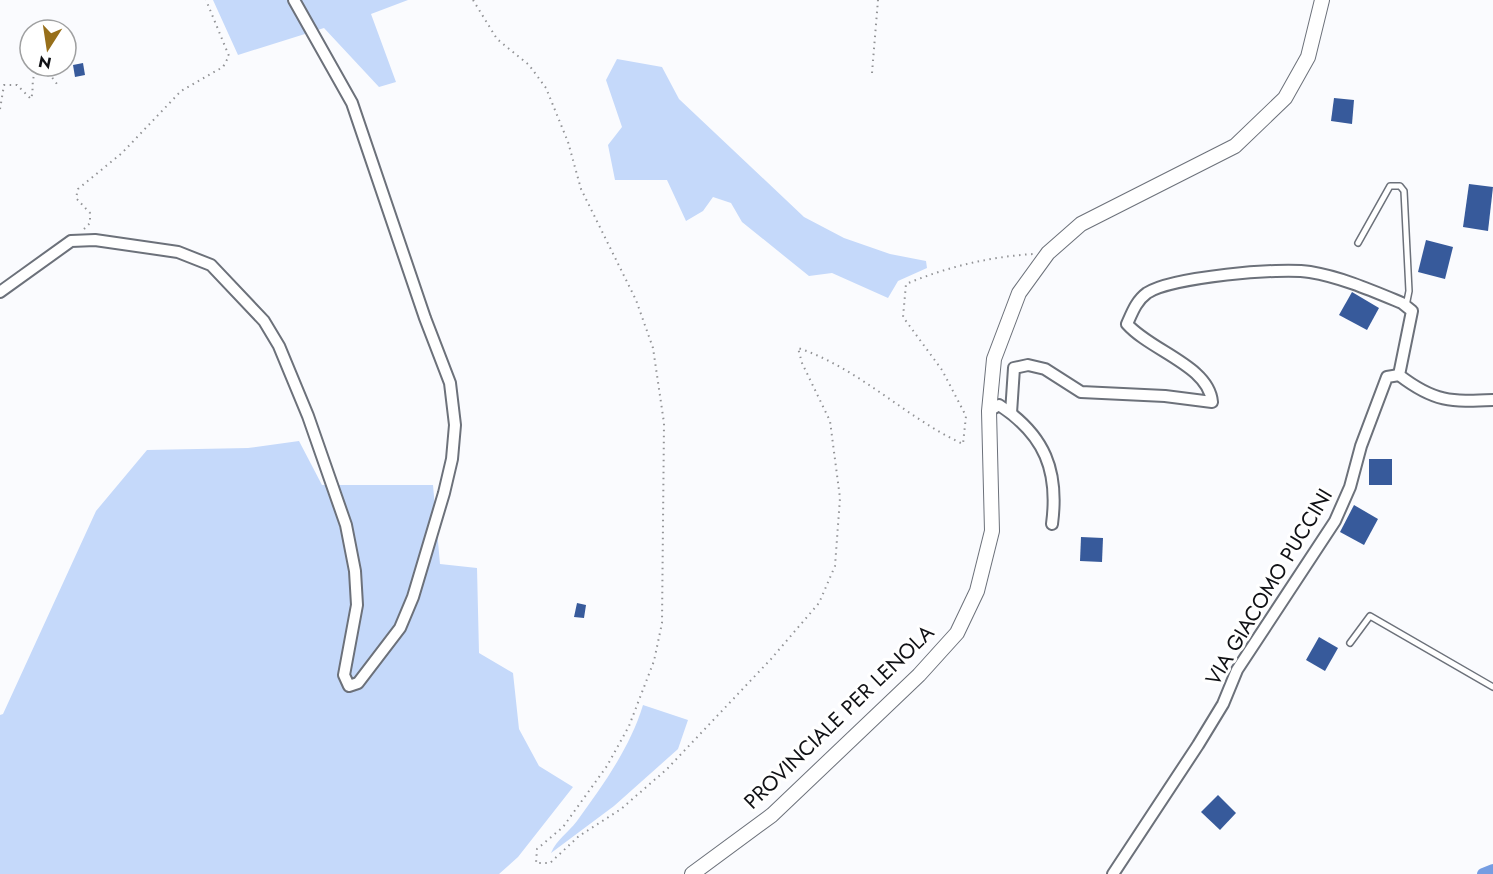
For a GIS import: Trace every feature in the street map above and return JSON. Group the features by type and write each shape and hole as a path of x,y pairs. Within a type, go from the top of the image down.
{"main road":[{"name":"PROVINCIALE PER LENOLA","path":"692,874 772,814 919,675 957,633 977,591 992,531 989,411 994,358 1019,293 1048,253 1081,224 1235,146 1285,98 1308,57 1322,0"}],"street":[{"path":"0,292 71,241 95,240 142,245 178,252 211,265 264,321 279,346 308,416 346,525 355,571 357,605 344,675 349,686 358,683 400,628 413,597 444,493 452,459 455,425 450,383 352,103 294,0"},
{"path":"1011,413 1014,368 1028,365 1045,369 1081,392 1165,396 1212,402 1211,390 1199,375 1138,336 1128,324 1134,307 1147,293 1166,286 1199,279 1292,270 1333,279 1406,306 1412,311 1399,375 1417,389 1452,402 1493,400"},
{"name":"VIA GIACOMO PUCCINI","path":"1113,874 1203,737 1222,704 1237,670 1335,520 1350,487 1361,446 1387,377 1399,375"},
{"path":"989,411 999,405 1011,413 1046,454 1054,482 1052,524"}],"lane":[{"path":"1358,243 1390,186 1400,186 1404,191 1409,291 1406,306"},
{"path":"1350,643 1370,616 1493,687"}],"path":[{"path":"71,241 90,223 90,213 76,198 78,189 122,153 181,91 223,67 229,56 206,0"},
{"path":"473,0 497,39 528,65 546,88 568,142 581,189 636,300 653,348 664,423 662,623 654,662 629,726 607,766 563,826 537,849 536,863 550,863 579,836 621,809 667,769 771,659 819,603 835,566 840,498 830,421 802,363 798,348 887,395 945,436 963,444 966,416 942,370 903,317 906,284 939,270 1001,256 1048,253"},
{"path":"872,73 878,0"},
{"path":"0,109 4,85 17,85 31,99 34,91 32,79 35,73 51,76 57,84"}],"shaded area":[{"path":"213,0 408,0 371,14 396,82 379,87 324,28 238,55"},
{"path":"617,59 662,67 679,99 804,217 844,238 890,254 926,261 927,268 898,281 888,298 832,273 809,276 742,222 731,203 713,197 703,211 686,221 667,180 615,180 608,145 622,127 606,80"},
{"path":"299,441 322,485 433,485 440,564 477,568 479,653 513,673 519,729 539,766 573,787 518,857 499,874 0,874 0,715 3,714 96,511 147,450 248,448"},
{"path":"643,705 688,720 678,749 614,806 551,853 559,840 577,821 615,766 631,736"}],"building":[{"path":"83,63 85,75 78,76 78,64"},
{"path":"1334,98 1354,100 1352,124 1331,121"},
{"path":"1469,184 1493,187 1488,231 1463,227"},
{"path":"1426,240 1453,247 1445,279 1418,272"},
{"path":"1352,292 1379,308 1367,330 1339,315"},
{"path":"1369,459 1392,459 1392,485 1369,485"},
{"path":"1354,505 1378,519 1364,545 1340,532"},
{"path":"1081,537 1103,538 1102,562 1080,561"},
{"path":"577,603 586,605 584,618 574,617"},
{"path":"1319,637 1338,648 1325,671 1306,660"},
{"path":"1218,795 1236,813 1220,830 1201,812"}],"waterway":[{"path":"1483,874 1493,870"}]}
